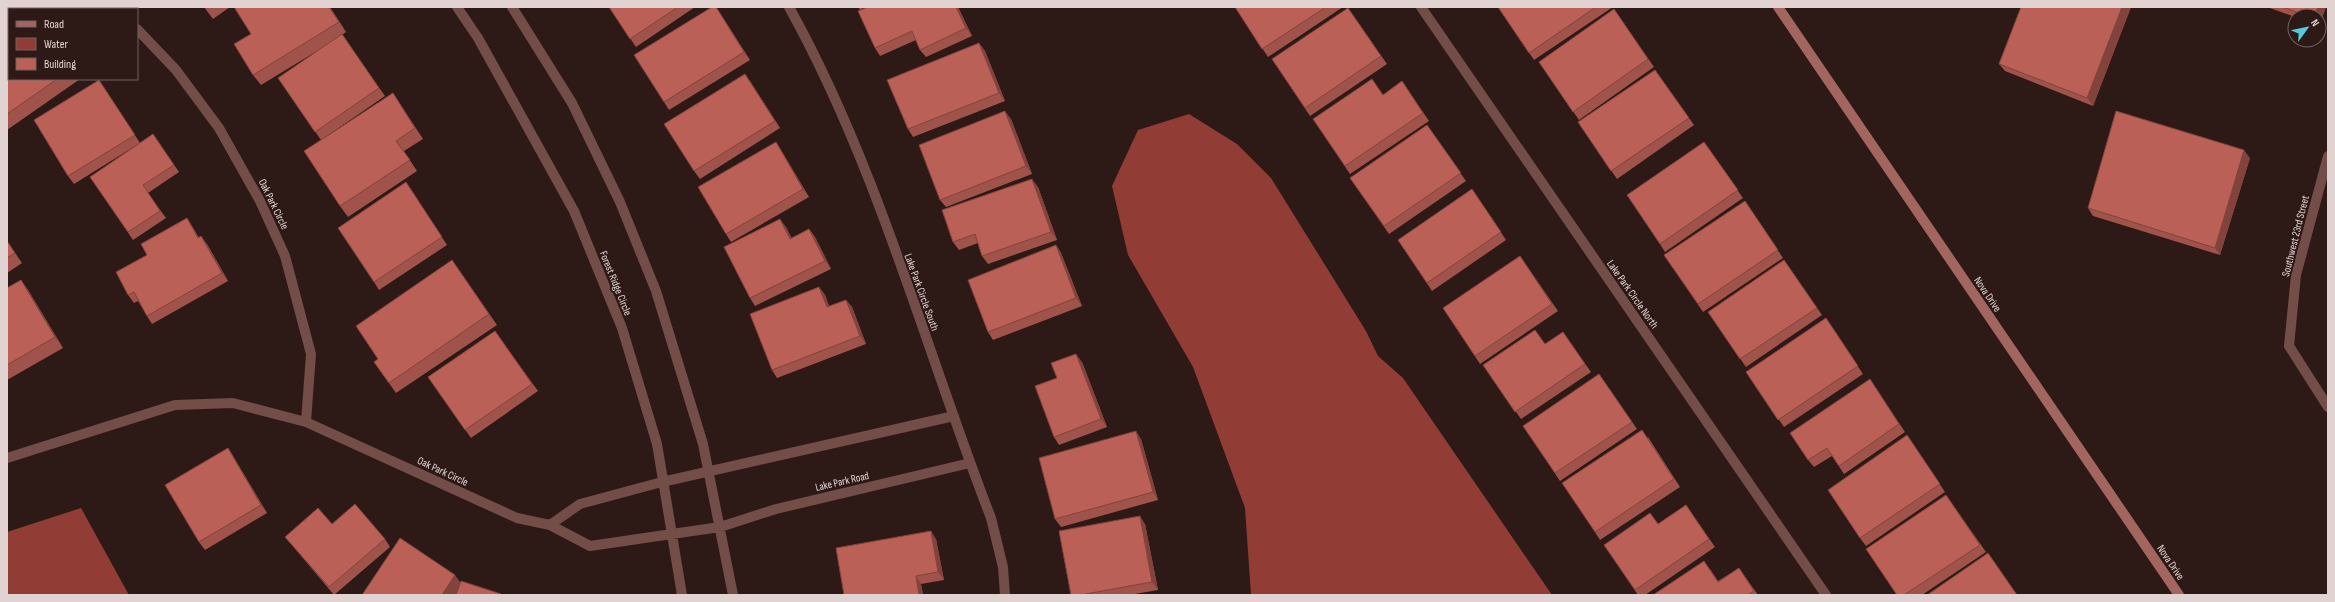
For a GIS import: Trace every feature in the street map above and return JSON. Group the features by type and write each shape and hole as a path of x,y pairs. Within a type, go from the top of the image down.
{"street":[{"name":"Forest Ridge Circle","path":"457,7 478,38 574,210 622,328 657,444 662,482 682,595"},
{"path":"512,7 572,103 620,202 656,291 694,414 710,473 733,595"},
{"name":"Lake Park Circle South","path":"789,7 803,32 846,124 883,220 991,518 1002,567 1005,595"},
{"name":"Lake Park Circle North","path":"1421,7 1826,595"},
{"name":"Nova Drive","path":"1778,7 2179,595"},
{"name":"Oak Park Circle","path":"138,31 176,70 219,128 260,201 285,256 311,354 306,422"},
{"name":"Southwest 23rd Street","path":"2328,156 2296,275 2289,346 2328,408"},
{"name":"Oak Park Circle","path":"7,458 175,406 232,403 306,422 517,518 550,525 590,546 720,527"},
{"path":"550,525 580,504 662,482 710,473 954,416"},
{"name":"Lake Park Road","path":"720,527 776,509 970,463"}],"water":[{"path":"1189,114 1237,144 1271,178 1366,331 1378,356 1403,378 1552,595 1251,595 1245,508 1193,367 1128,255 1112,186 1138,130"},
{"path":"81,508 129,595 7,595 7,532"}],"building":[{"path":"234,7 329,7 339,22 253,75 234,44 251,34"},
{"path":"609,7 678,7 630,39"},
{"path":"712,7 716,7 744,52 664,102 634,55"},
{"path":"868,7 956,7 966,28 920,50 912,31 875,48 858,11"},
{"path":"1235,7 1326,7 1262,49"},
{"path":"1498,7 1596,7 1529,53"},
{"path":"2021,7 2122,7 2087,98 1999,64"},
{"path":"2283,7 2318,7 2318,8 2287,8"},
{"path":"1348,8 1381,56 1305,108 1272,59"},
{"path":"1614,9 1648,59 1573,112 1539,62"},
{"path":"342,34 379,88 315,132 278,78"},
{"path":"8,42 8,80 56,80 7,114"},
{"path":"979,43 999,93 908,129 887,80"},
{"path":"1655,70 1689,118 1611,171 1578,122"},
{"path":"745,74 775,121 694,171 664,124"},
{"path":"1372,79 1383,95 1402,81 1423,113 1345,166 1313,119"},
{"path":"99,80 135,135 68,176 34,120"},
{"path":"393,93 415,128 396,141 410,160 340,206 304,151"},
{"path":"1005,111 1026,166 940,200 919,145"},
{"path":"2116,111 2244,150 2215,248 2088,208"},
{"path":"1427,125 1461,173 1384,226 1350,178"},
{"path":"153,134 174,165 143,185 160,211 128,232 90,177"},
{"path":"776,142 803,189 726,234 698,187"},
{"path":"1704,142 1738,190 1660,244 1627,195"},
{"path":"1032,179 1051,232 982,256 975,234 953,242 942,210"},
{"path":"406,182 442,237 374,282 338,228"},
{"path":"1472,189 1501,232 1427,283 1398,240"},
{"path":"1745,201 1778,250 1698,304 1664,255"},
{"path":"187,218 198,238 201,236 222,273 147,316 134,292 128,295 116,272 147,255 141,244"},
{"path":"780,219 790,239 809,229 825,261 750,298 724,247"},
{"path":"7,241 15,253 7,258"},
{"path":"1056,245 1076,298 988,332 968,280"},
{"path":"1520,256 1552,304 1475,356 1443,308"},
{"path":"452,260 489,314 389,383 374,362 378,359 356,326"},
{"path":"1784,260 1817,308 1740,359 1708,312"},
{"path":"21,280 55,337 7,365 7,288"},
{"path":"819,287 827,307 846,300 860,336 772,370 750,314"},
{"path":"1826,318 1858,366 1778,420 1746,372"},
{"path":"1535,330 1545,344 1563,332 1585,364 1515,412 1483,365"},
{"path":"495,331 532,384 465,430 428,377"},
{"path":"1076,354 1101,419 1054,437 1035,386 1057,378 1051,363"},
{"path":"1599,374 1632,422 1555,473 1523,426"},
{"path":"1870,379 1899,424 1839,466 1827,448 1808,460 1790,433"},
{"path":"1642,430 1674,479 1595,532 1562,483"},
{"path":"1136,431 1153,492 1055,519 1039,458"},
{"path":"1907,435 1940,484 1860,538 1828,490"},
{"path":"228,448 261,505 199,542 165,485"},
{"path":"1946,495 1980,545 1904,595 1897,595 1866,549"},
{"path":"355,504 385,539 329,587 285,537 318,508 332,524"},
{"path":"1686,505 1709,539 1635,590 1604,545 1650,513 1658,524"},
{"path":"1140,516 1152,582 1080,595 1071,595 1059,531"},
{"path":"931,531 938,572 916,576 919,595 844,595 836,548"},
{"path":"400,538 455,575 442,595 362,595"},
{"path":"1988,553 2017,595 1927,595"},
{"path":"1704,561 1718,582 1739,568 1754,591 1748,595 1653,595"},
{"path":"461,581 501,594 456,595"}]}
